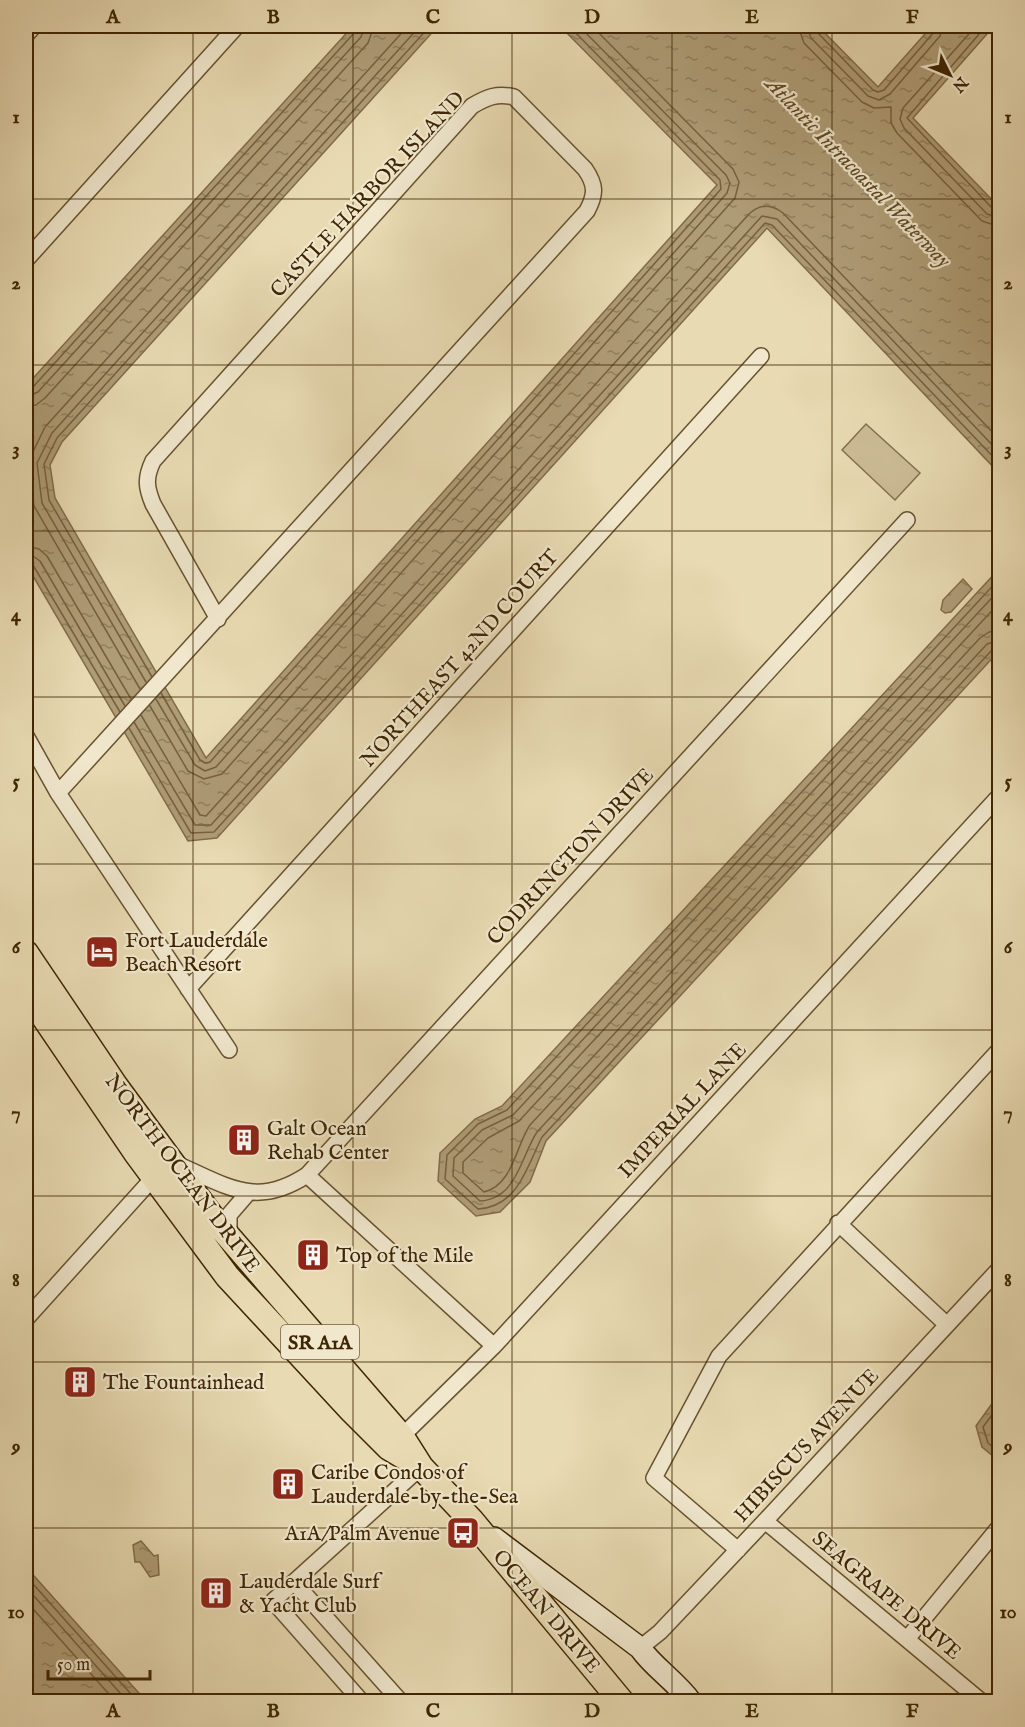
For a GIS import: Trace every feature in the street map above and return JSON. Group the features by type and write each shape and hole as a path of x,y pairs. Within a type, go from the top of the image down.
{"main road":[{"name":"NORTH OCEAN DRIVE","path":"26,953 121,1094 229,1239 396,1442 472,1521"},
{"name":"NORTH OCEAN DRIVE","path":"26,991 154,1177 227,1276 330,1389 396,1442"},
{"name":"OCEAN DRIVE","path":"472,1521 622,1701"}],"street":[{"path":"26,35 34,26"},
{"path":"26,260 237,26"},
{"name":"CASTLE HARBOR ISLAND","path":"58,793 218,619 587,211 594,197 594,182 585,169 514,97 502,94 488,96 472,106 153,461 146,476 147,489 153,504 218,619"},
{"name":"NORTHEAST 42ND COURT","path":"188,989 761,356"},
{"name":"CODRINGTON DRIVE","path":"248,1193 288,1187 307,1175 907,520"},
{"path":"26,736 58,793 229,1050"},
{"name":"IMPERIAL LANE","path":"396,1442 494,1346 999,795"},
{"path":"738,1550 654,1478 719,1356 999,1049"},
{"path":"26,1319 154,1177 174,1163 248,1193 229,1215 229,1239"},
{"path":"307,1175 494,1346"},
{"path":"838,1223 946,1324"},
{"name":"HIBISCUS AVENUE","path":"640,1648 660,1632 738,1550 999,1269"},
{"path":"362,1701 273,1601 421,1467"},
{"path":"472,1521 640,1648 649,1661 692,1698"},
{"name":"SEAGRAPE DRIVE","path":"765,1521 982,1701"},
{"path":"907,1639 999,1526"},
{"path":"294,1582 401,1701"}],"shaded area":[{"path":"866,424 920,473 895,500 842,450"}],"water":[{"name":"Atlantic Intracoastal Waterway","path":"353,26 438,26 62,442 50,465 55,498 206,758 717,185 560,26 818,26 878,87 932,26 994,26 913,118 999,207 999,473 767,228 217,838 188,841 26,564 26,386"},
{"path":"999,569 999,651 546,1141 530,1182 500,1212 476,1216 438,1181 440,1153 475,1119 502,1106"},
{"path":"963,579 972,589 951,612 945,613 941,610 943,600"},
{"path":"996,1398 1000,1398 999,1461 982,1447 976,1426"},
{"path":"141,1541 154,1556 158,1555 159,1575 150,1577 140,1562 135,1562 133,1545"},
{"path":"26,1567 146,1701 26,1701"}],"place":[{"name":"Fort Lauderdale Beach Resort","path":"102,952"},
{"name":"Galt Ocean Rehab Center","path":"244,1140"},
{"name":"Top of the Mile","path":"313,1255"},
{"name":"The Fountainhead","path":"80,1382"},
{"name":"Caribe Condos of Lauderdale-by-the-Sea","path":"288,1484"},
{"name":"A1A/Palm Avenue","path":"463,1533"},
{"name":"Lauderdale Surf & Yacht Club","path":"216,1593"}]}
